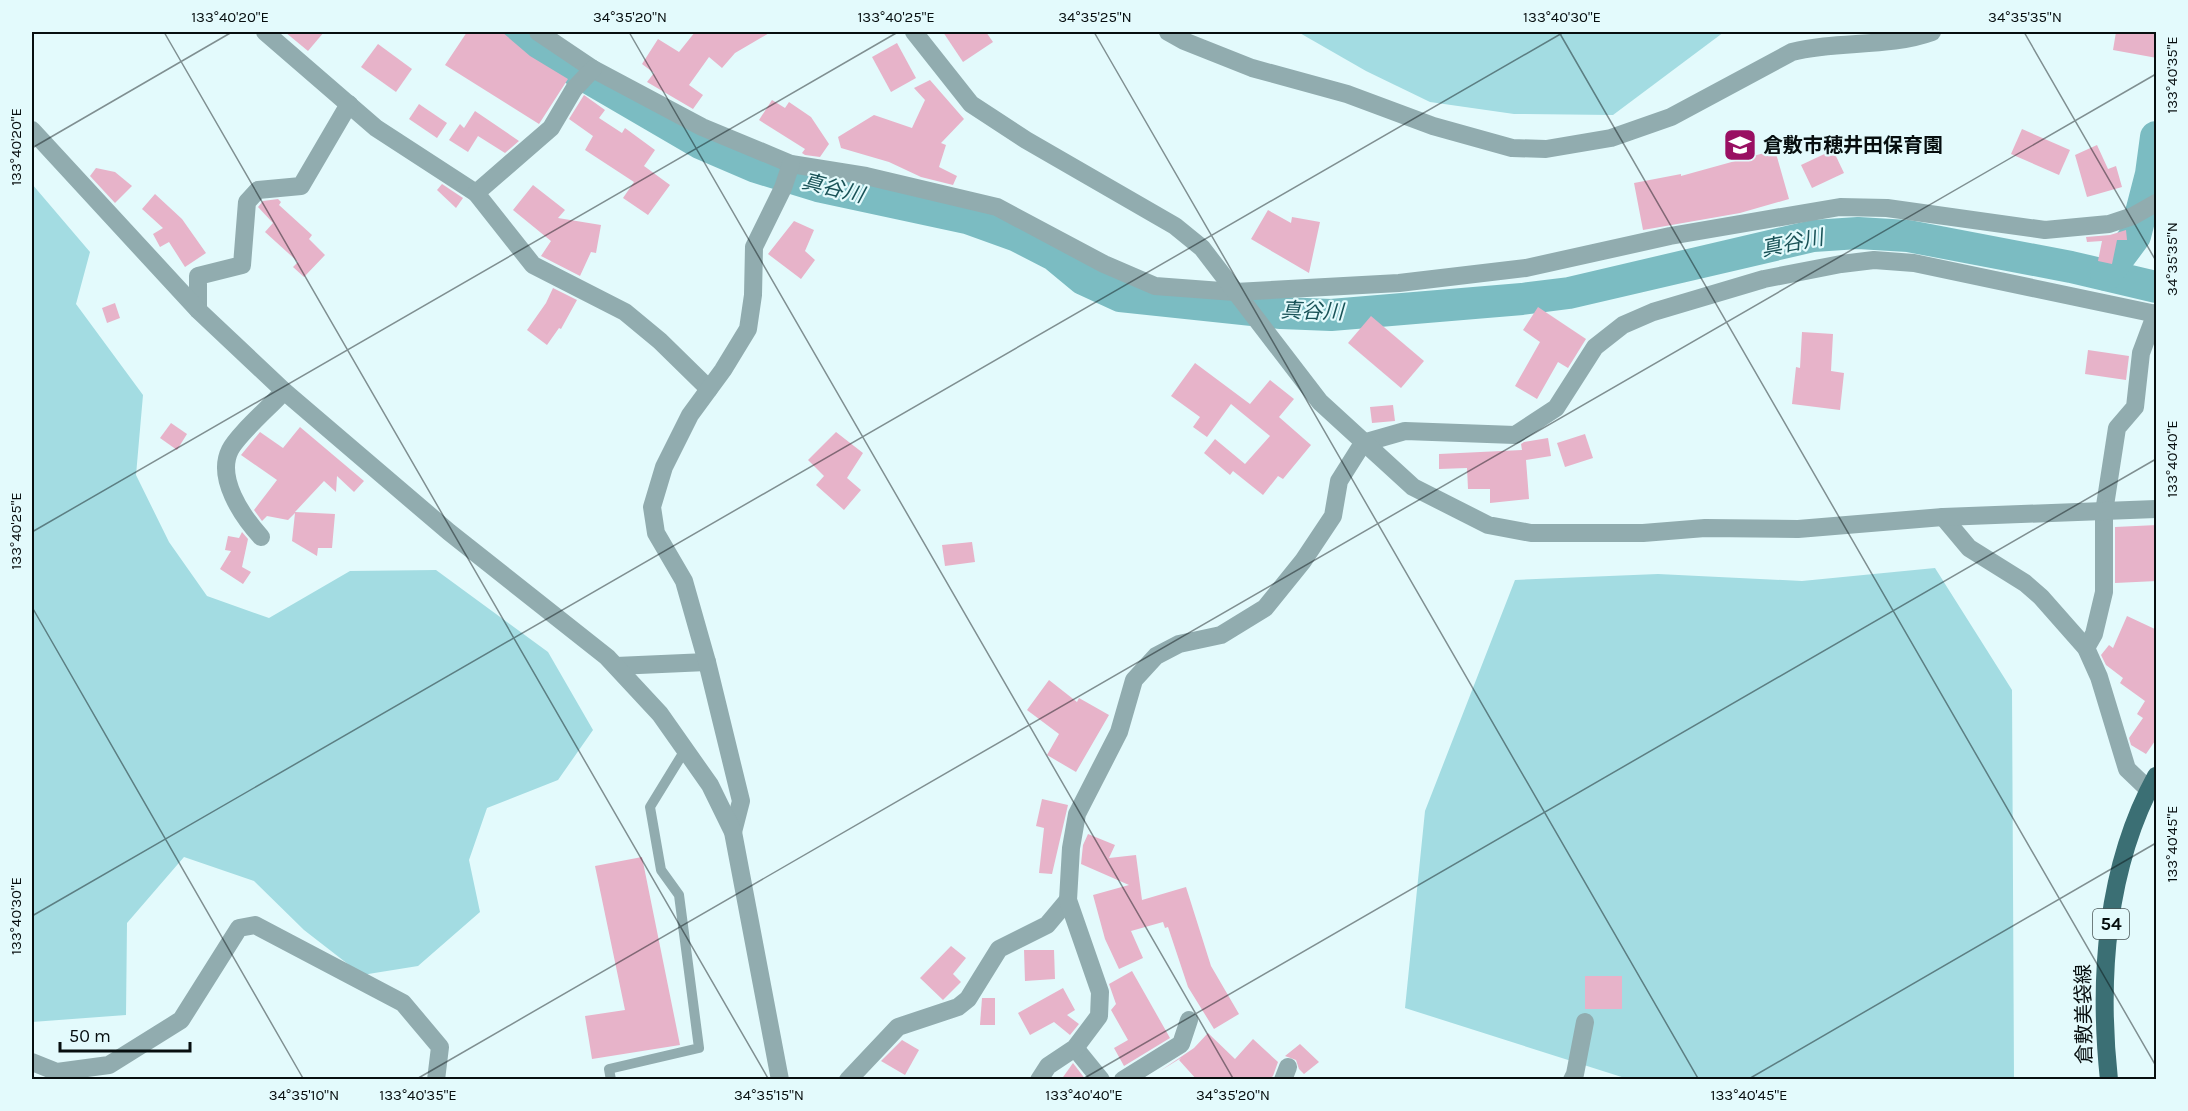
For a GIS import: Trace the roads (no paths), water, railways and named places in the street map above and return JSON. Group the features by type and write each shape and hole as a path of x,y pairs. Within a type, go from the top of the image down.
{"main road":[{"name":"倉敷美袋線","path":"2109,1080 2104,959 2125,844 2153,784"}],"street":[{"path":"265,32 376,128 476,193 533,264 625,312 709,389"},
{"path":"538,32 592,70 702,127 791,166 866,176 997,207 1104,264 1155,286 1239,297 1399,283 1526,268 1670,236 1840,207 1887,208 2045,230 2109,224 2133,216 2157,203"},
{"path":"915,32 935,62 971,104 1026,140 1175,226 1202,248 1320,402 1413,487 1488,525 1532,533 1798,529 1942,516 2157,509"},
{"path":"1168,32 1184,41 1252,68 1347,94 1433,126 1512,148 1546,149 1611,138 1671,117 1792,52 1812,47 1914,38 1932,32"},
{"path":"476,193 551,128 574,89 592,70"},
{"path":"198,310 198,276 242,265 247,202 258,190 301,186 349,104"},
{"path":"32,130 198,310 284,391 449,532 616,666 660,714 710,785 733,832 780,1080"},
{"path":"733,832 741,801 707,662 684,581 656,533 652,507 663,467 690,415 748,329 753,295 754,247 783,188 791,166"},
{"path":"1039,1080 1048,1066 1075,1048 1099,1016 1100,992 1068,900 1071,849 1077,814 1119,732 1134,680 1156,656 1179,644 1221,635 1265,608 1303,561 1333,516 1339,481 1364,443 1405,431 1515,435 1556,408 1595,347 1623,325 1653,312 1764,279 1874,260 1914,263 2156,313 2141,353 2134,407 2117,428 2104,512 2104,592 2094,634 2086,648"},
{"path":"261,537 246,521 225,468 231,448 284,391"},
{"path":"1942,516 1969,548 2025,583 2041,597 2086,648 2099,677 2127,769 2153,784"},
{"path":"616,666 707,662"},
{"path":"848,1080 898,1027 958,1007 968,999 999,949 1047,925 1068,900"},
{"path":"32,1062 57,1072 109,1065 181,1020 239,928 255,925 403,1003 440,1047 436,1080"},
{"path":"1123,1080 1181,1044 1189,1020"},
{"path":"1572,1080 1585,1022"},
{"path":"1075,1048 1101,1080"}],"lane":[{"path":"611,1080 609,1069 699,1048 679,895 661,870 650,807 685,750"}],"waterway":[{"name":"真谷川","path":"519,32 556,59 700,143 756,167 818,186 967,218 1017,236 1054,255 1083,279 1120,296 1281,313 1331,315 1522,299 1569,293 1813,236 1858,233 1908,236 2071,267 2156,287"},
{"path":"2106,275 2135,236 2151,174 2156,137"}],"place":[{"name":"倉敷市穂井田保育園","path":"1740,145"}]}
